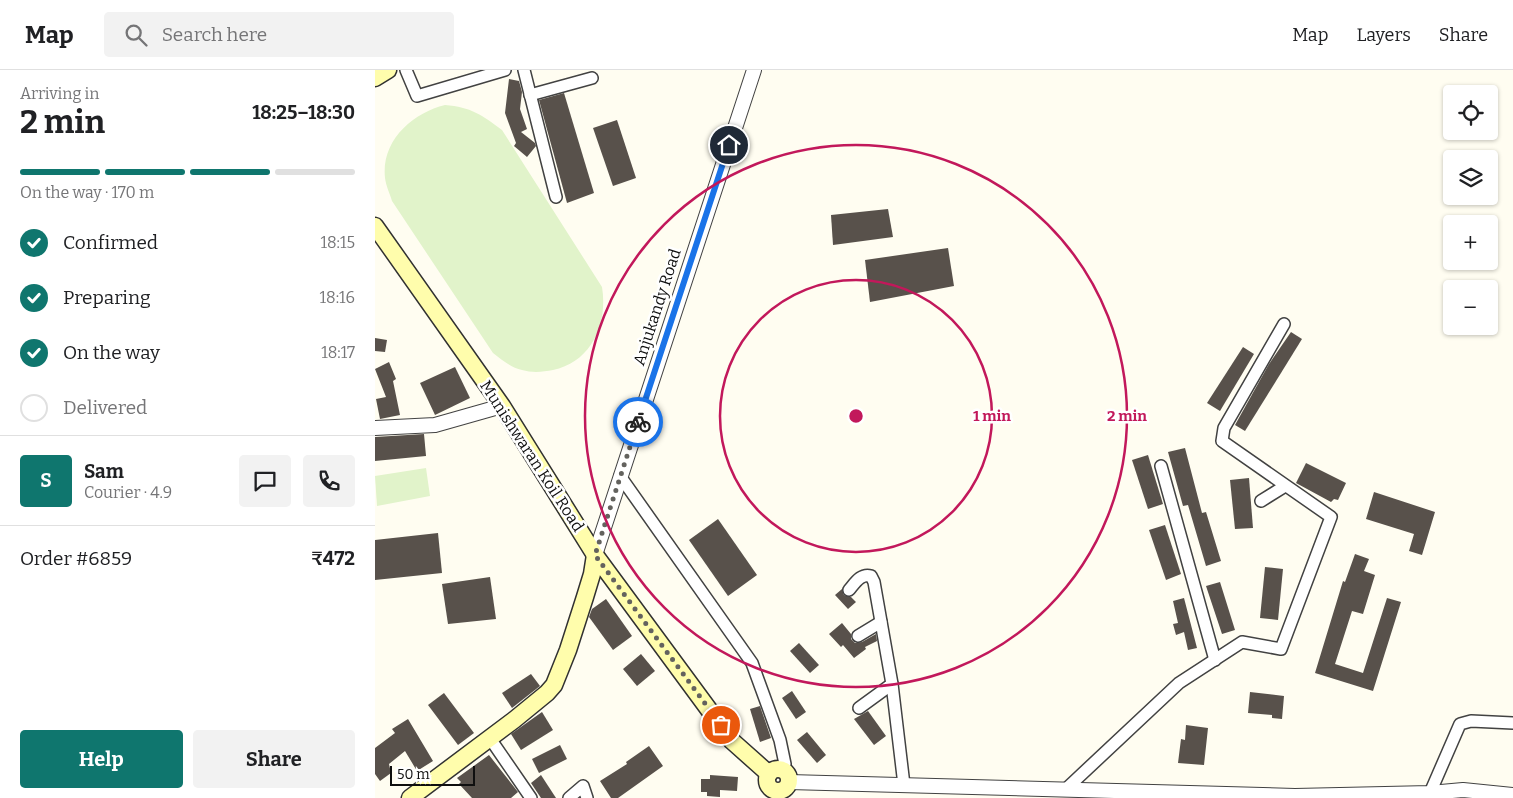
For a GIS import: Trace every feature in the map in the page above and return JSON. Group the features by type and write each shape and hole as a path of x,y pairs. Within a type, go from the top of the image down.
{"main road":[{"path":"375,78 389,70"},
{"name":"Munishwaran Koil Road","path":"375,226 502,406 595,555 732,741 782,783"},
{"path":"410,798 541,699 554,685 568,650 582,606 592,574 595,555"}],"street":[{"path":"406,70 417,96 505,70"},
{"path":"524,70 556,197"},
{"name":"Anjukandy Road","path":"595,555 754,70"},
{"path":"530,95 592,78"},
{"path":"1067,793 1179,683 1242,642 1281,649 1331,517 1222,441 1224,428 1284,324"},
{"path":"375,428 435,425 502,406"},
{"path":"1161,466 1215,660"},
{"path":"620,476 752,663 780,740 785,764 782,783 904,785 1067,793 1295,797 1430,795 1463,790 1513,795"},
{"path":"1261,501 1285,486"},
{"path":"849,590 861,576 871,576 874,582 891,684 904,785"},
{"path":"858,636 881,622"},
{"path":"859,708 891,684"},
{"path":"1430,795 1460,724 1471,720 1513,722"},
{"path":"489,737 531,798"},
{"path":"569,798 583,786 587,798"}],"green space":[{"path":"445,105 476,113 502,130 602,287 602,314 594,339 578,359 567,366 545,371 526,371 510,365 493,353 392,201 385,178 385,164 394,140 401,130 422,114"},
{"path":"426,468 430,496 377,506 375,476"}],"building":[{"path":"509,79 519,81 522,92 520,109 527,129 521,132 535,143 536,146 527,157 514,146 516,143 505,113"},
{"path":"564,93 594,193 567,203 539,100"},
{"path":"617,120 636,178 613,186 593,128"},
{"path":"888,209 893,237 833,245 831,215"},
{"path":"948,248 954,286 870,302 865,260"},
{"path":"1291,332 1302,339 1245,431 1235,425 1269,364"},
{"path":"375,338 387,340 385,352 375,351"},
{"path":"1243,347 1254,354 1220,411 1207,403"},
{"path":"389,362 396,379 393,381 400,415 380,419 376,399 386,397 375,369"},
{"path":"455,367 470,398 435,415 420,383"},
{"path":"424,434 426,456 375,461 375,437"},
{"path":"1185,448 1202,513 1206,512 1221,561 1206,566 1188,505 1183,506 1168,452"},
{"path":"1148,455 1163,504 1148,509 1132,460"},
{"path":"1306,463 1346,483 1338,500 1334,499 1331,502 1296,483"},
{"path":"1249,478 1253,528 1235,529 1230,480"},
{"path":"1374,492 1435,512 1422,555 1409,551 1414,534 1366,519"},
{"path":"718,519 757,575 728,596 689,540"},
{"path":"1165,525 1181,574 1166,580 1149,530"},
{"path":"438,533 442,573 375,580 375,540"},
{"path":"1355,554 1369,559 1364,571 1375,575 1363,614 1352,611 1335,664 1363,673 1387,598 1401,602 1373,691 1315,673 1343,581 1345,582"},
{"path":"1265,567 1283,569 1278,620 1260,618"},
{"path":"490,577 496,619 448,624 442,584"},
{"path":"1220,582 1235,630 1222,634 1206,586"},
{"path":"842,589 844,595 851,597 856,602 848,609 835,595"},
{"path":"1184,598 1197,648 1188,650 1184,632 1176,635 1173,624 1178,623 1173,601"},
{"path":"606,599 632,636 613,650 589,617 592,609"},
{"path":"842,623 851,634 851,639 855,643 862,642 876,634 877,641 865,647 866,649 854,658 843,645 841,647 829,634"},
{"path":"799,643 819,665 810,673 790,651"},
{"path":"641,654 655,671 637,686 623,669"},
{"path":"531,674 540,686 512,708 502,693"},
{"path":"792,691 806,712 796,719 782,698"},
{"path":"1250,692 1284,696 1282,719 1272,718 1272,715 1248,713"},
{"path":"444,693 474,733 458,745 428,705"},
{"path":"760,706 771,738 760,742 750,709"},
{"path":"868,711 886,736 874,745 854,719"},
{"path":"542,712 553,730 521,750 511,734"},
{"path":"408,719 433,761 417,771 405,751 389,764 391,773 380,781 375,774 375,748 395,733 392,729"},
{"path":"1186,725 1208,728 1204,765 1178,763 1181,739 1185,740"},
{"path":"807,732 826,755 817,763 797,740"},
{"path":"560,745 567,759 539,773 532,759"},
{"path":"649,746 663,766 618,798 611,798 600,781 627,764 626,762"},
{"path":"489,755 518,792 511,798 472,798 459,784 461,782 457,778"},
{"path":"541,775 556,798 541,798 531,783"},
{"path":"710,775 738,777 737,791 720,790 720,797 707,796 707,792 701,792 701,779 710,779"}],"way so far":[{"path":"638,422 595,555 721,725"}],"route":[{"path":"638,422 729,145"}]}
